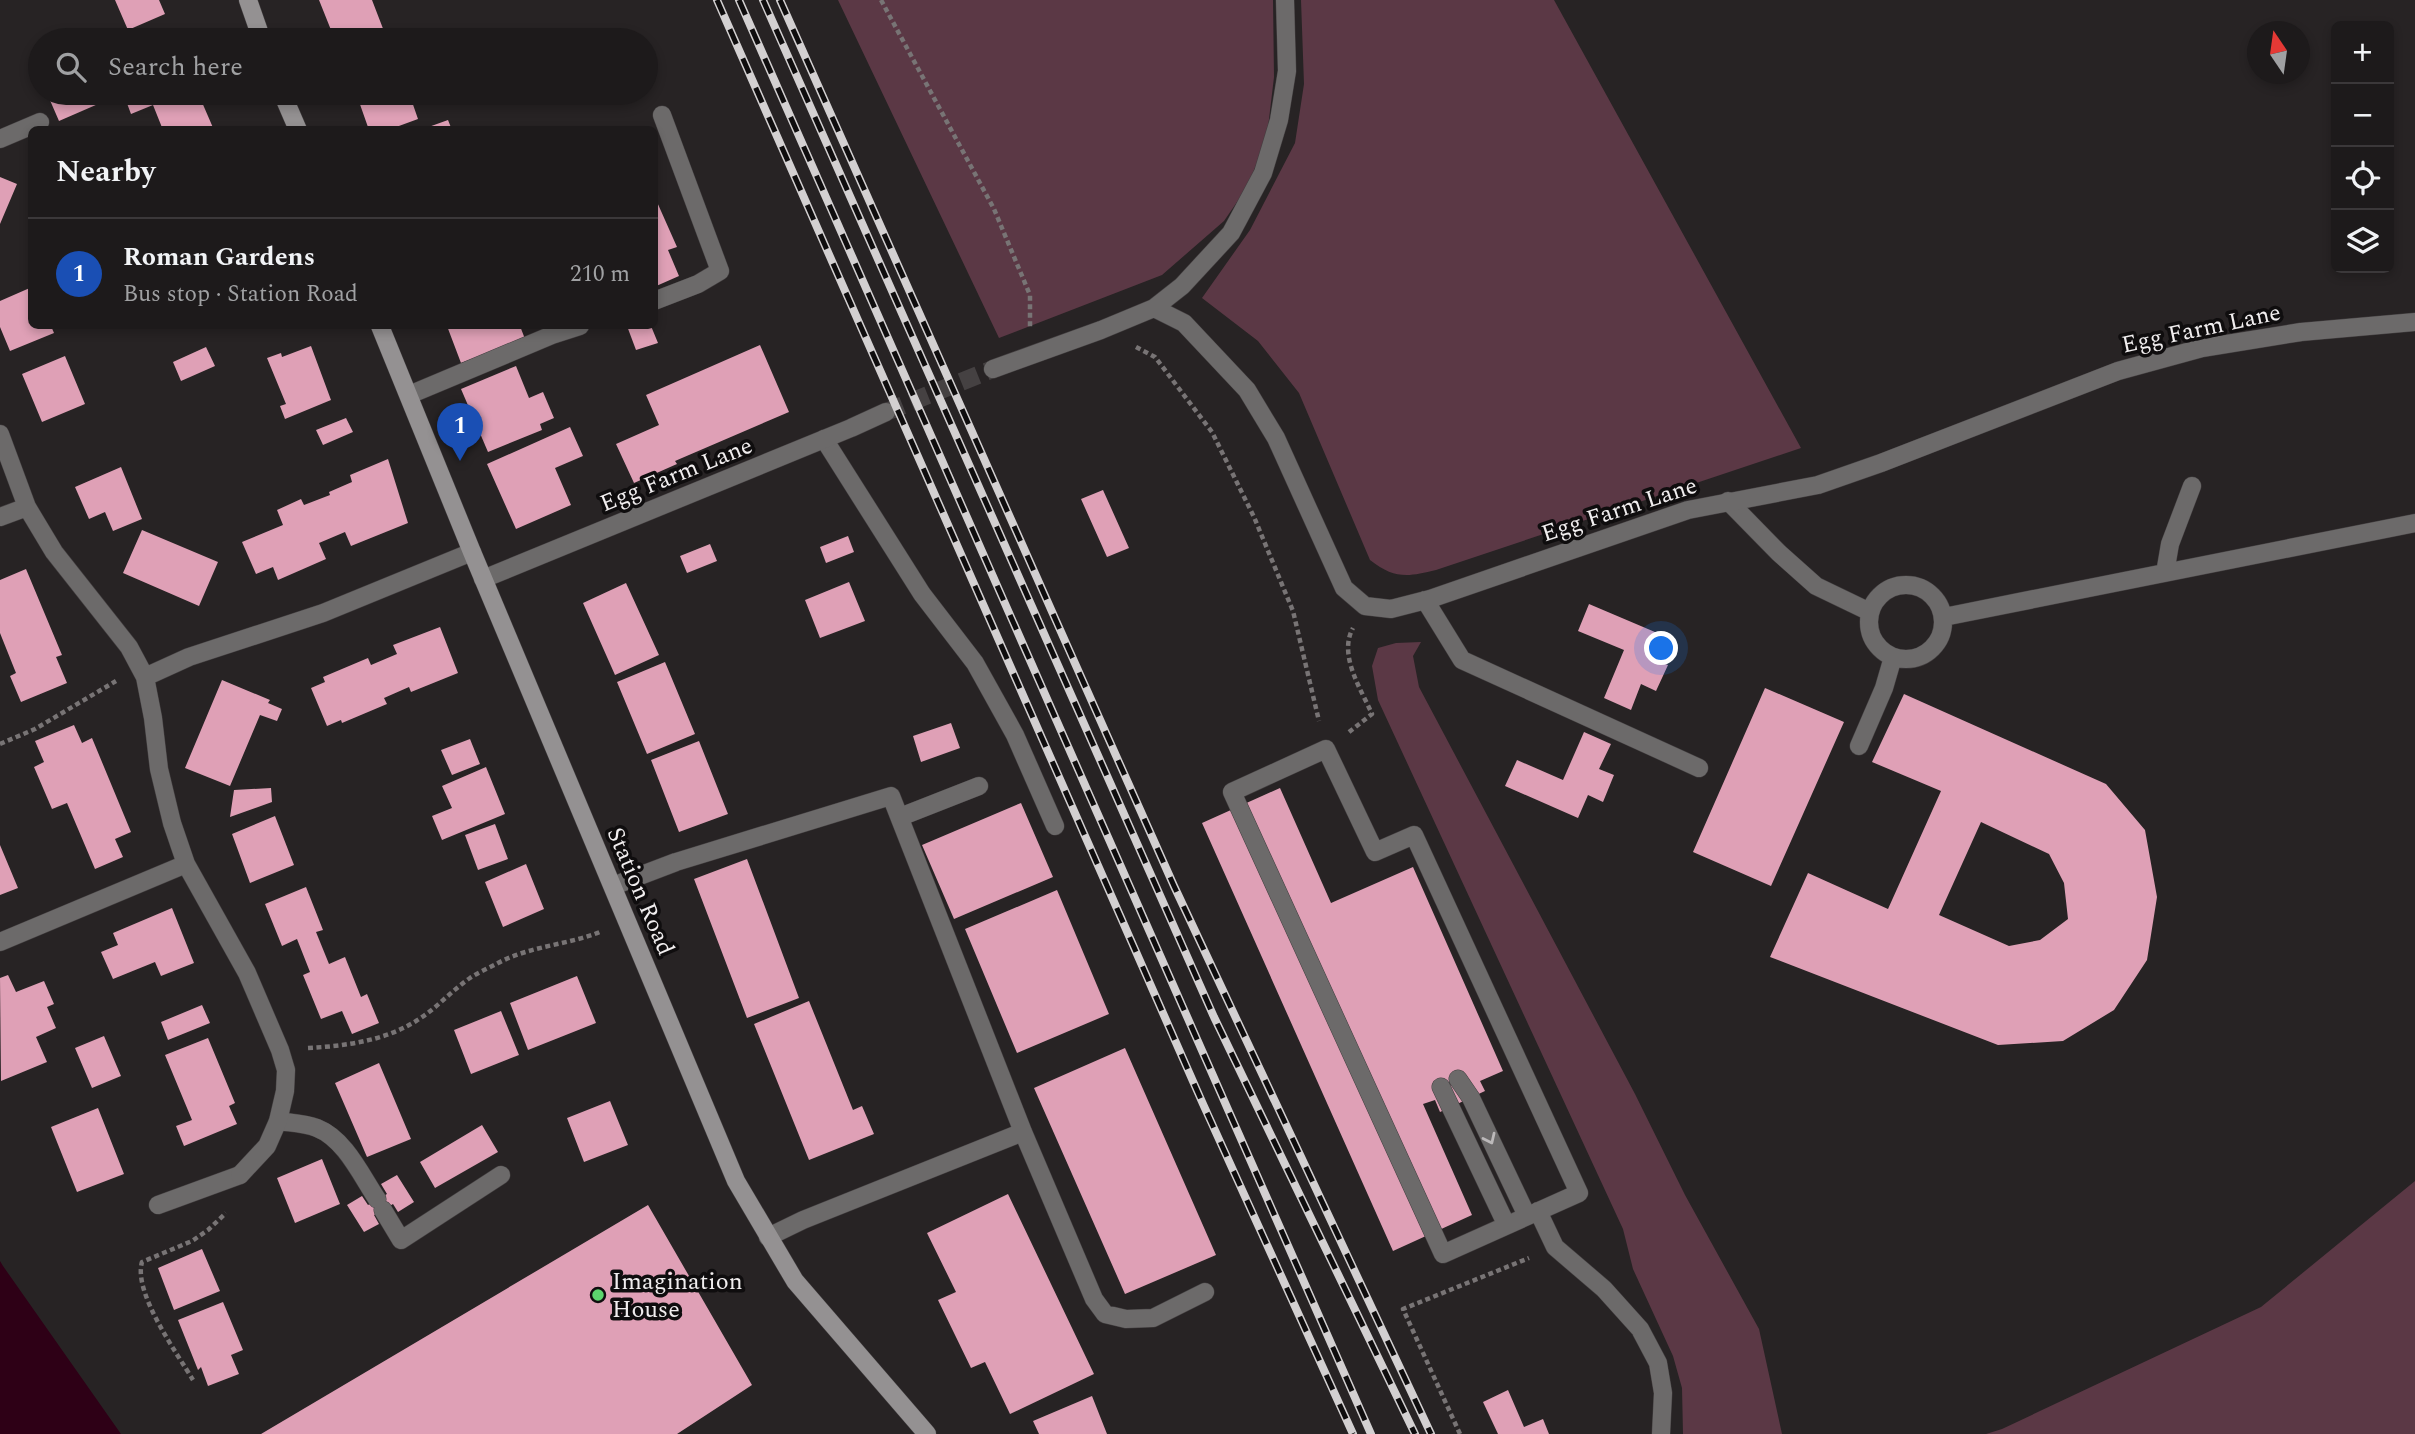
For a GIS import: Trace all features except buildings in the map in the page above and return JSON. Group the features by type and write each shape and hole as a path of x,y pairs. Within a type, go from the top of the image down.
{"street":[{"path":"248,0 258,28"},
{"path":"993,369 1101,330 1154,307 1182,286 1231,233 1263,173 1279,120 1287,71 1285,0"},
{"path":"287,105 296,126"},
{"path":"658,299 698,284 720,271 662,115"},
{"path":"31,126 40,122"},
{"path":"0,139 28,127"},
{"name":"Egg Farm Lane","path":"1154,307 1184,323 1247,390 1276,438 1344,588 1365,606 1391,609 1425,600 1689,510 1728,500 1818,485 2118,370 2202,348 2301,332 2415,322"},
{"name":"Station Road","path":"381,329 731,1169 795,1281 927,1434"},
{"path":"409,395 571,329"},
{"name":"Egg Farm Lane","path":"484,579 886,412"},
{"path":"0,434 27,507 54,552 129,648 143,673 153,718 159,769 172,823 186,864 247,973 286,1070 285,1091 278,1121 267,1146 240,1175 158,1205"},
{"path":"824,439 922,594 975,663 1016,736 1055,825"},
{"path":"2165,573 2170,544 2192,486"},
{"path":"1728,500 1815,586 1870,612"},
{"path":"0,517 27,507"},
{"path":"1944,617 2415,523"},
{"path":"143,673 323,612 472,552"},
{"path":"1909,585 1931,594 1940,604 1944,617 1943,629 1930,651 1906,660 1893,657 1876,644 1871,634 1870,612 1875,601 1896,586 1909,585"},
{"path":"1425,600 1462,660 1699,768"},
{"path":"1859,746 1885,688 1893,657"},
{"path":"1326,749 1375,852 1414,835 1579,1193 1443,1254 1232,792 1326,749"},
{"path":"900,817 979,786"},
{"path":"613,886 676,862 891,796 1023,1132 1094,1299 1105,1314 1126,1319 1153,1318 1205,1292"},
{"path":"0,942 186,864"},
{"path":"1458,1079 1471,1098 1532,1213 1555,1247 1604,1289 1640,1329 1658,1363 1663,1393 1661,1434"},
{"path":"1441,1087 1506,1224"},
{"path":"278,1121 320,1129 335,1140 353,1161 401,1240 501,1175"},
{"path":"768,1237 803,1220 1023,1132"}],"path":[{"path":"881,0 994,209 1025,283 1030,295 1030,356"},
{"path":"1101,330 1155,357 1212,432 1254,517 1293,611 1326,749"},
{"path":"1348,636 1349,662 1372,714"},
{"path":"0,744 35,729 111,683 143,673"},
{"path":"280,1050 355,1044 386,1035 415,1022 470,978 501,961 524,951 579,940 627,922"},
{"path":"193,1380 153,1311 139,1271 142,1262 192,1241 225,1214 238,1199 240,1175"},
{"path":"1460,1434 1403,1310 1555,1247"}],"shaded area":[{"path":"838,0 1273,0 1274,77 1267,136 1248,186 1224,221 1162,275 999,338"},
{"path":"1301,0 1554,0 1801,448 1436,570 1402,575 1386,571 1370,560 1299,393 1258,341 1202,298 1250,230 1295,143 1304,84"},
{"path":"1421,642 1413,656 1419,687 1635,1094 1685,1195 1759,1329 1782,1434 1683,1434 1682,1388 1673,1356 1633,1269 1623,1229 1378,700 1372,666 1378,648 1396,643"},
{"path":"2415,1181 2415,1434 1986,1434 2002,1429 2261,1307"},
{"path":"0,1261 3,1266 121,1434 0,1434"}],"tunnel":[{"path":"886,412 993,369"}],"railway":[{"path":"717,0 1203,1104 1353,1434"},
{"path":"739,0 1371,1434"},
{"path":"763,0 1214,1017 1415,1434"},
{"path":"780,0 1174,886 1431,1434"}],"place":[{"name":"Roman Gardens","path":"460,461"},
{"name":"Imagination House","path":"598,1295"}]}
